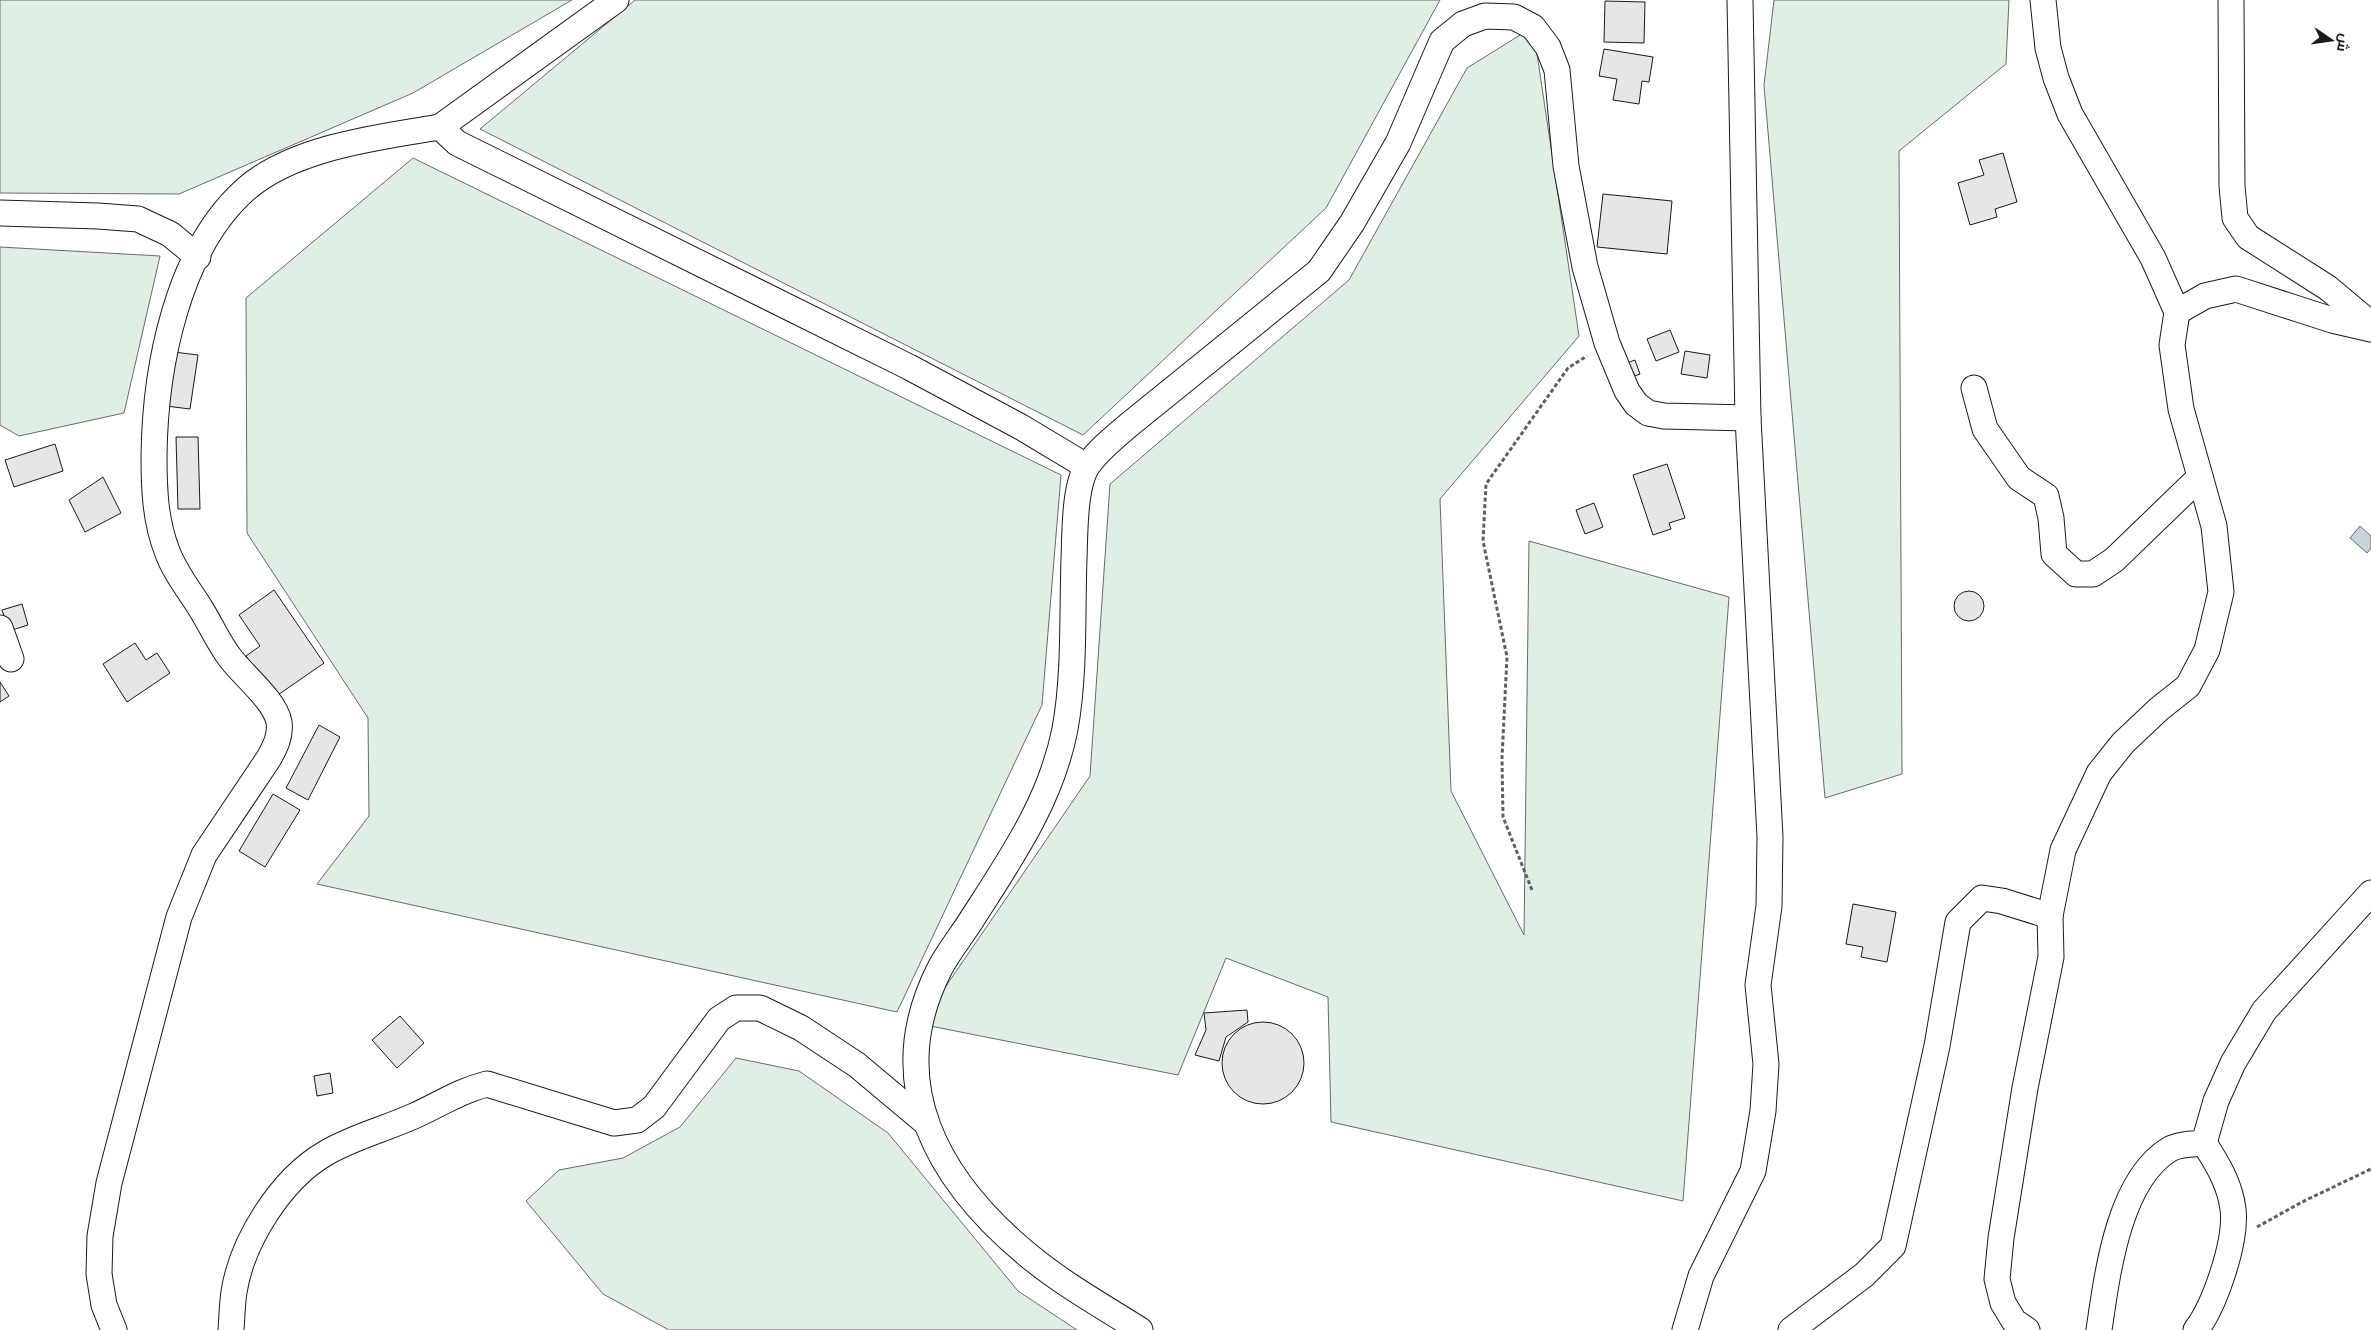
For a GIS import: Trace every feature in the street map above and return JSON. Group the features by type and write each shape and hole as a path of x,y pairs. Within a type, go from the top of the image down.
{"street":[{"path":"114,1330 104,1305 99,1274 100,1236 109,1183 179,917 204,855 269,758 277,744 279,732 273,708 229,657 167,552 157,517 154,433 164,347 174,312 210,232 247,188 268,174 331,148 393,133 440,127 616,0"},
{"path":"1685,1330 1701,1276 1753,1171 1763,1112 1766,1064 1758,985 1769,906 1770,837 1748,418 1740,0"},
{"path":"2028,1330 2014,1322 2003,1303 1998,1279 2001,1238 2025,1088 2051,957 2050,916 2063,850 2099,773 2123,743 2159,709 2188,686 2207,650 2221,592 2214,526 2180,409 2172,346 2177,312 2153,258 2070,114 2056,78 2048,48 2043,0"},
{"path":"2231,0 2232,186 2235,218 2248,237 2328,288 2371,324"},
{"path":"1140,1330 1065,1283 1029,1256 996,1227 969,1196 944,1160 925,1122 916,1085 915,1051 927,998 941,967 1023,838 1050,784 1065,728 1071,664 1076,503 1086,466 1124,429 1320,271 1352,223 1398,143 1442,41 1463,24 1485,16 1514,17 1533,27 1548,46 1557,70 1566,166 1585,267 1607,343 1627,391 1636,404 1648,413 1748,418"},
{"path":"440,127 457,143 909,367 1021,427 1086,466"},
{"path":"0,214 138,219 170,234 198,257"},
{"path":"2177,312 2205,296 2236,289 2332,320 2371,329"},
{"path":"1974,388 1986,429 2019,478 2046,496 2051,518 2054,554 2076,574 2093,574 2114,560 2200,476"},
{"path":"0,628 11,659"},
{"path":"2196,1330 2214,1301 2230,1242 2233,1210 2224,1174 2204,1142 2216,1101 2233,1063 2264,1011 2371,893"},
{"path":"1791,1330 1864,1275 1893,1246 1937,1046 1958,922 1982,898 2002,900 2050,916"},
{"path":"231,1330 234,1290 247,1250 262,1221 283,1189 308,1164 328,1152 415,1116 467,1089 487,1084 614,1123 637,1120 654,1108 719,1019 736,1008 760,1008 801,1028 857,1065 925,1122"},
{"path":"2099,1330 2111,1255 2124,1211 2137,1187 2153,1164 2171,1149 2204,1142"}],"path":[{"path":"1532,890 1503,817 1502,758 1508,657 1483,541 1486,484 1568,368 1607,343"},
{"path":"2230,1242 2302,1202 2371,1170"}],"green space":[{"path":"0,0 572,0 413,93 179,194 0,193"},
{"path":"635,0 1440,0 1326,208 1083,435 480,129"},
{"path":"1774,0 2009,0 2006,64 1899,151 1902,774 1825,798 1764,85"},
{"path":"1533,27 1579,336 1440,499 1451,791 1524,935 1529,541 1729,597 1683,1201 1331,1122 1328,997 1226,958 1178,1075 920,1024 1090,776 1110,484 1349,280 1467,68"},
{"path":"413,158 1061,475 1042,705 897,1012 317,884 369,816 368,718 247,533 246,298"},
{"path":"0,247 160,256 124,413 19,436 0,425"},
{"path":"736,1058 799,1071 888,1133 1018,1291 1077,1330 669,1330 603,1294 526,1201 559,1170 623,1158 680,1127"}],"shaded area":[{"path":"2360,526 2371,536 2371,548 2367,553 2350,538"}],"building":[{"path":"1605,1 1645,2 1644,43 1604,42"},
{"path":"1604,49 1653,57 1649,82 1642,81 1639,104 1613,100 1617,79 1599,76"},
{"path":"2003,153 2017,202 1995,209 1997,217 1970,225 1958,183 1984,175 1979,160"},
{"path":"1603,194 1672,201 1667,254 1597,247"},
{"path":"1670,330 1679,352 1656,361 1647,339"},
{"path":"1685,351 1710,355 1707,378 1681,374"},
{"path":"174,352 198,355 190,409 166,406"},
{"path":"1635,360 1640,374 1626,379 1621,365"},
{"path":"176,437 198,437 200,509 178,509"},
{"path":"55,444 63,471 14,487 5,460"},
{"path":"1667,464 1685,518 1669,523 1671,529 1653,535 1633,475"},
{"path":"103,477 121,513 85,532 69,500"},
{"path":"1594,503 1603,527 1585,534 1576,510"},
{"path":"274,590 324,663 275,697 246,656 260,646 239,615"},
{"path":"1969,591 1980,595 1984,606 1980,617 1969,621 1958,617 1954,606 1958,595"},
{"path":"22,604 28,625 9,631 2,610"},
{"path":"135,643 146,660 157,653 170,673 127,702 103,664"},
{"path":"0,682 9,696 0,702"},
{"path":"319,725 340,737 308,800 286,788"},
{"path":"273,794 300,810 265,867 239,851"},
{"path":"1853,904 1896,912 1887,962 1861,957 1863,947 1846,944"},
{"path":"1247,1010 1248,1022 1226,1037 1219,1061 1195,1055 1206,1030 1204,1013"},
{"path":"400,1016 424,1043 397,1068 372,1040"},
{"path":"1255,1022 1271,1022 1286,1029 1297,1040 1304,1055 1301,1079 1292,1092 1271,1104 1255,1104 1240,1097 1229,1086 1222,1071 1222,1055 1229,1040 1240,1029"},
{"path":"330,1073 333,1093 317,1096 314,1076"}]}
